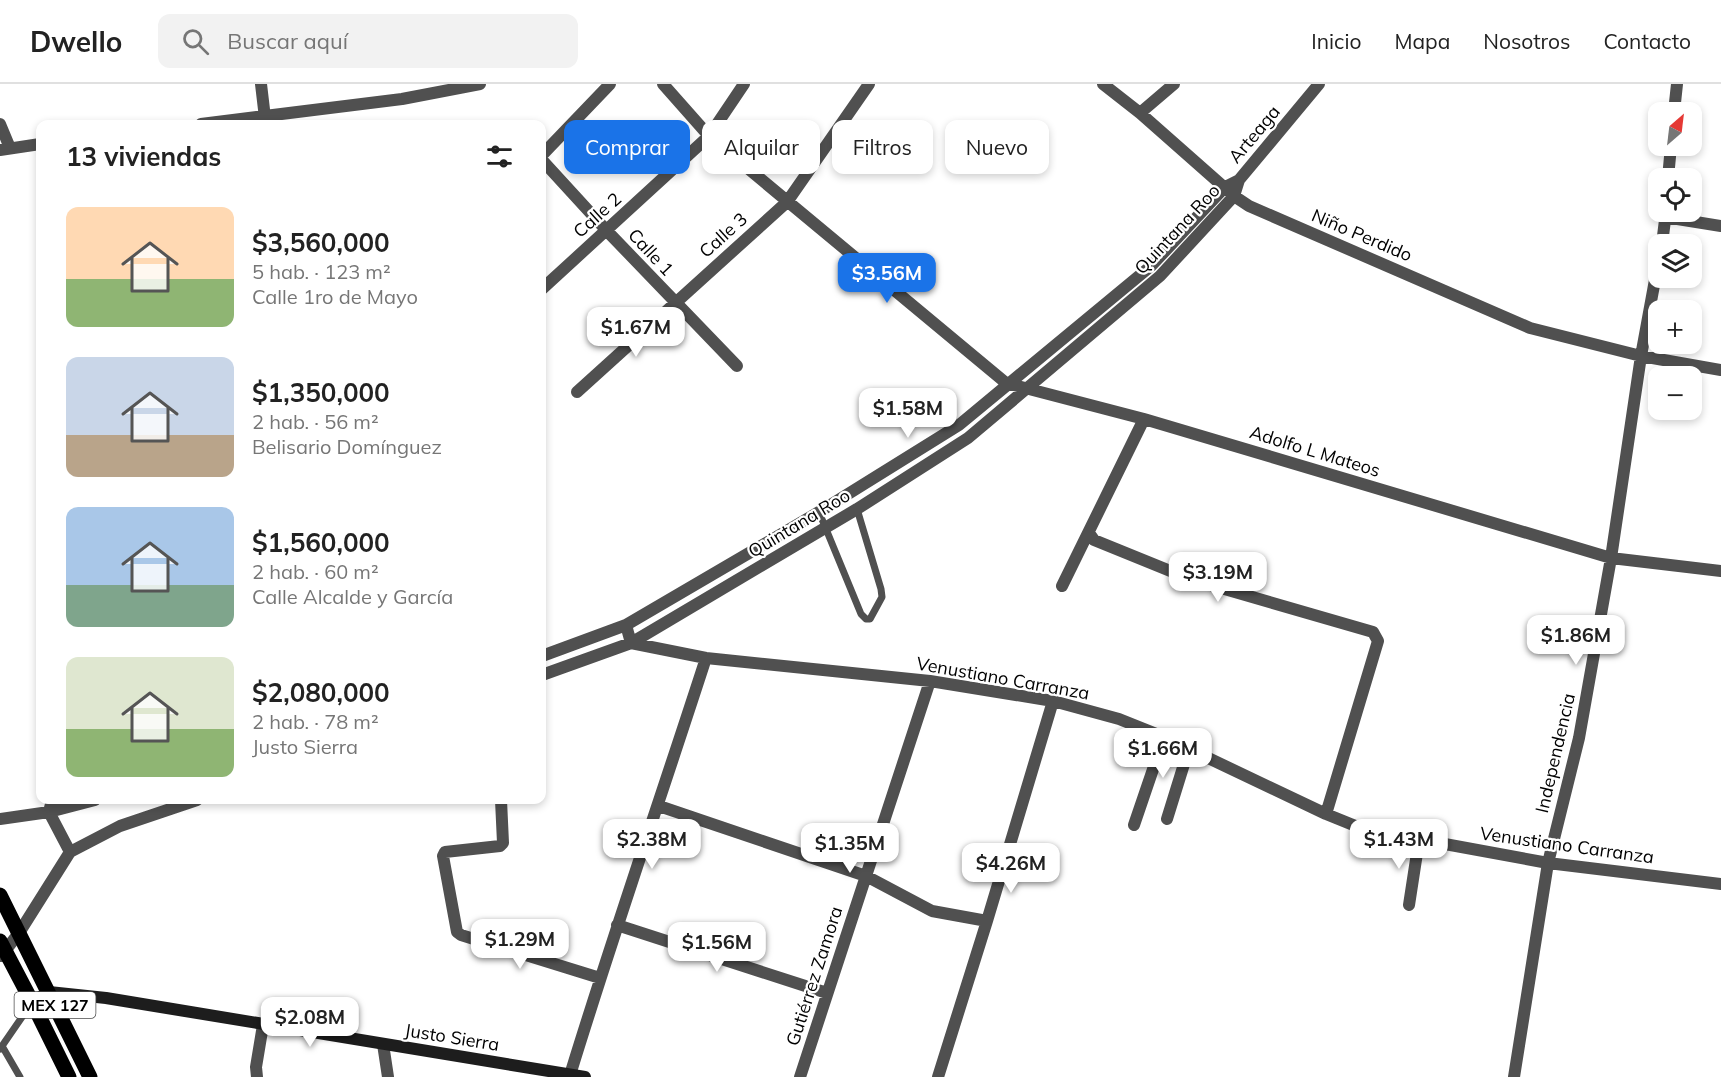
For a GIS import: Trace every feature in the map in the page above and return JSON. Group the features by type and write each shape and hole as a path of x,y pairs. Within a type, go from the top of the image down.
{"main road":[{"name":"MEX 127","path":"0,895 90,1077"},
{"name":"MEX 127","path":"2,949 32,1002 69,1077"},
{"path":"32,1002 49,992"},
{"name":"Justo Sierra","path":"49,992 106,998 585,1077"}],"street":[{"path":"261,84 265,118"},
{"path":"244,120 402,99 480,84"},
{"path":"546,153 610,84"},
{"path":"663,84 702,128"},
{"name":"Calle 2","path":"720,120 744,84"},
{"name":"Calle 3","path":"577,392 674,302 788,202 869,84"},
{"name":"Niño Perdido","path":"1103,84 1140,113 1234,196 1249,206 1530,328 1641,356 1721,370"},
{"path":"1140,113 1174,84"},
{"name":"Arteaga","path":"1239,180 1320,84"},
{"path":"1675,102 1677,84"},
{"path":"0,124 5,149 36,145"},
{"name":"Calle 2","path":"546,285 702,143"},
{"name":"Calle 1","path":"546,162 607,231 737,366"},
{"path":"754,174 1006,383"},
{"name":"Quintana Roo","path":"546,674 631,644 857,510 968,438 1160,276 1225,187 1239,180"},
{"name":"Quintana Roo","path":"546,655 626,625 819,512 959,425 1006,383 1185,239 1234,196 1239,180"},
{"path":"1702,222 1721,226"},
{"name":"Independencia","path":"1514,1077 1548,863 1579,738 1611,558 1653,288"},
{"name":"Adolfo L Mateos","path":"1006,383 1144,419 1611,558 1721,571"},
{"path":"1062,586 1144,419"},
{"path":"1089,533 1094,540 1190,579 1372,632 1378,641 1326,814"},
{"path":"626,625 631,644"},
{"name":"Venustiano Carranza","path":"631,644 706,658 930,681 1053,701 1119,719 1164,737 1326,814 1363,829 1548,863 1721,884"},
{"path":"570,1075 617,925 706,658"},
{"name":"Gutiérrez Zamora","path":"800,1077 930,681"},
{"path":"938,1077 1053,701"},
{"path":"1134,825 1164,737"},
{"path":"1167,819 1189,748"},
{"path":"2,949 19,933 70,852 120,826 185,804"},
{"path":"501,804 503,843 500,846 445,852 443,856 457,932 600,978"},
{"path":"0,819 51,806 70,852"},
{"path":"658,806 866,876 932,911 987,921"},
{"path":"1409,905 1419,840"},
{"path":"617,925 827,993"},
{"path":"257,1077 256,1067 263,1025"},
{"path":"383,1044 388,1077"}],"lane":[{"path":"819,512 861,614 866,619 870,619 882,597 857,510"},
{"path":"20,1077 1,1048 32,1002"}]}
